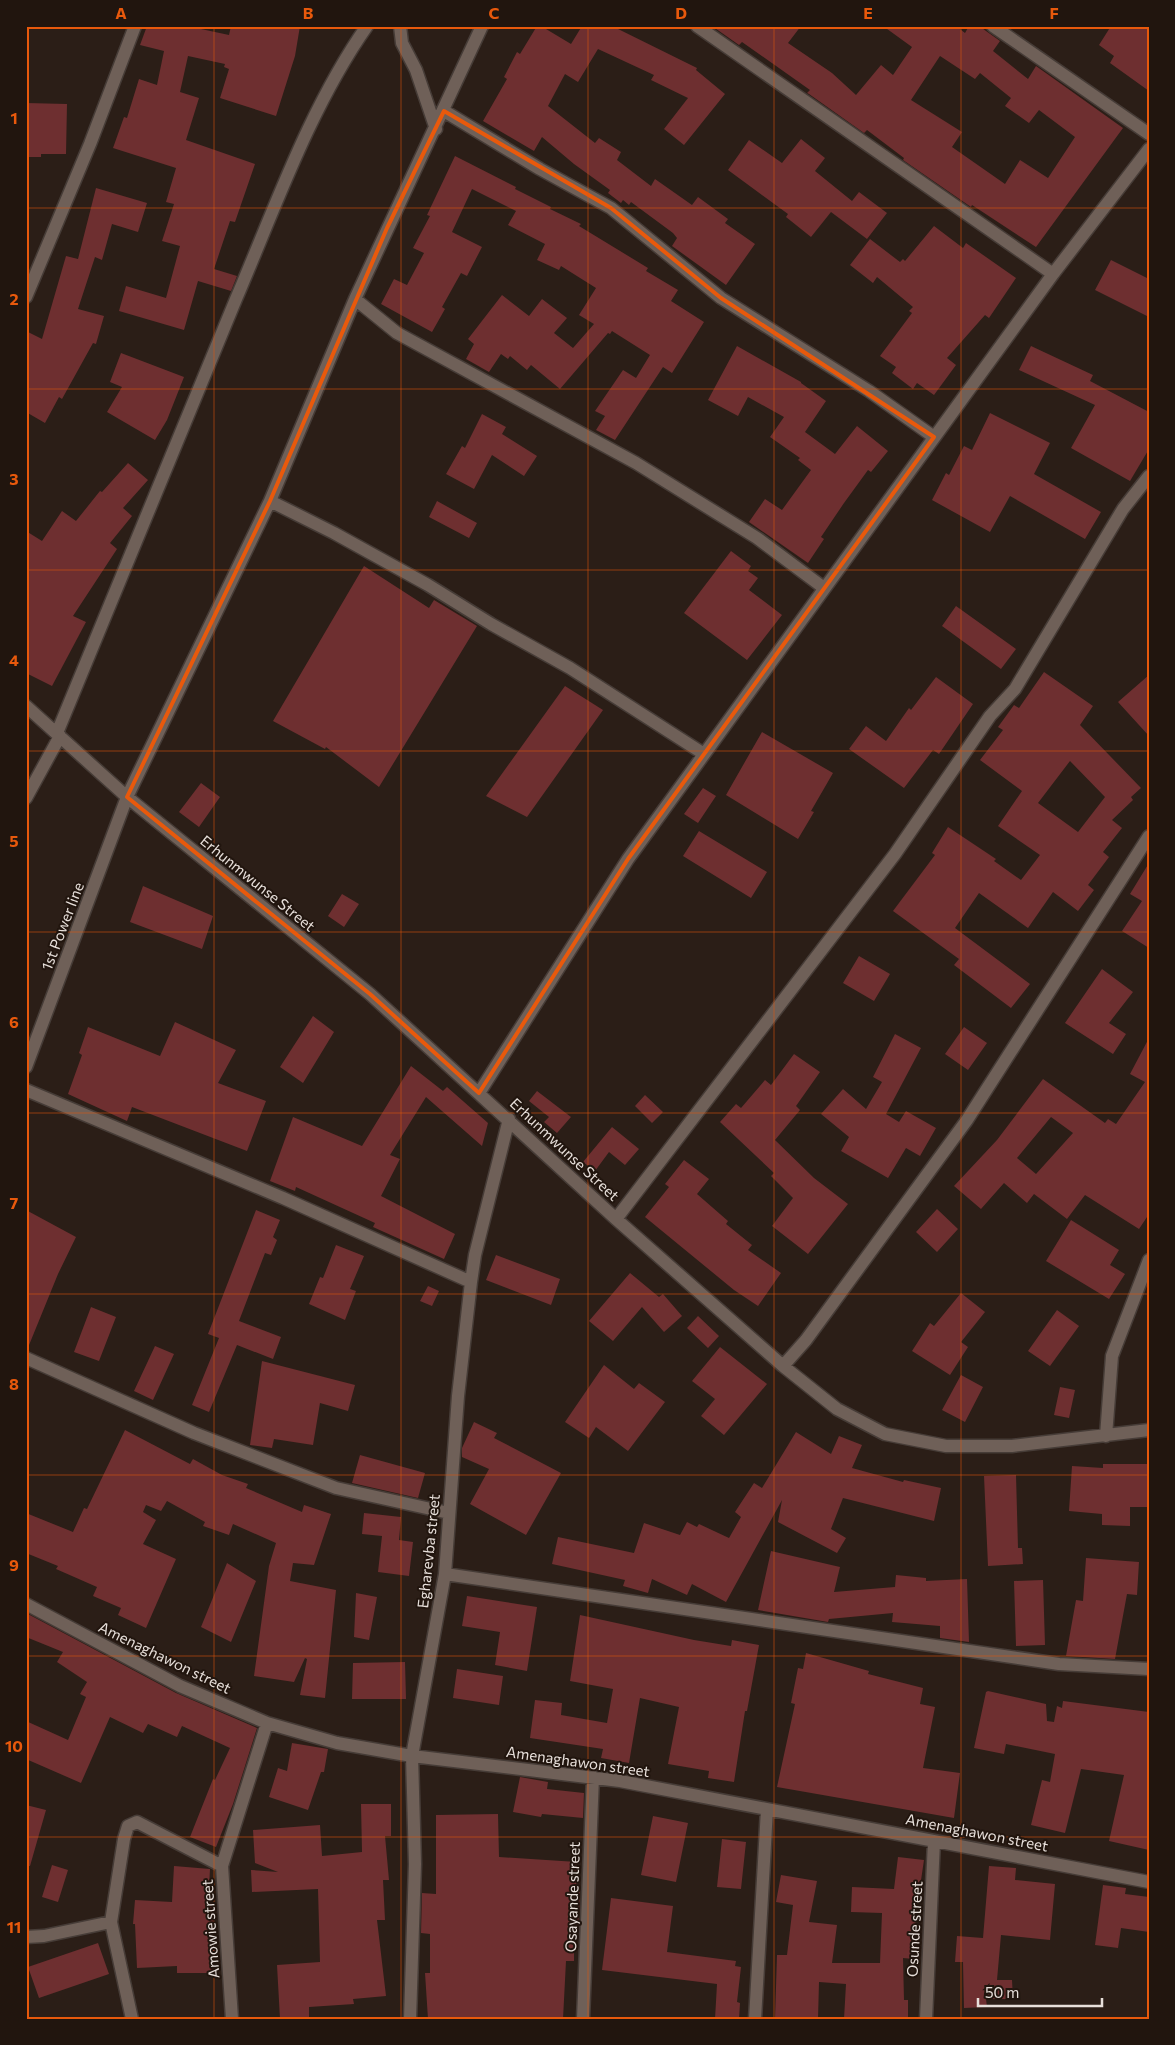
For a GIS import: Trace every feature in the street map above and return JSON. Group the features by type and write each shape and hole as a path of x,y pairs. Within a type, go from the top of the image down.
{"street":[{"path":"26,297 90,144 135,26"},
{"path":"26,798 59,734 269,222 318,109 345,57 367,26"},
{"path":"400,26 402,43 416,70 436,128"},
{"name":"1st Power line","path":"26,1067 127,797 270,501 355,299 387,228 444,112 482,26"},
{"path":"697,26 1053,274"},
{"path":"993,26 1149,134"},
{"path":"444,112 540,169 611,208 721,298 869,391 934,437"},
{"path":"480,1093 628,859 1053,274 1149,149"},
{"path":"355,299 397,333 636,463 757,538 824,588"},
{"path":"616,1219 896,854 990,716 1015,690 1124,509 1149,476"},
{"path":"270,501 411,575 491,624 570,668 704,754"},
{"name":"Erhunmwunse Street","path":"26,706 127,797 370,994 616,1219 783,1366 837,1409 886,1434 946,1446 1012,1446 1149,1430"},
{"path":"783,1366 806,1340 966,1120 1149,836"},
{"path":"26,1090 283,1198 471,1282"},
{"name":"Egharevba street","path":"410,2019 415,1864 412,1756 445,1574 458,1396 475,1255 509,1120"},
{"path":"1106,1436 1112,1356 1149,1260"},
{"path":"26,1358 194,1434 336,1488 449,1513"},
{"path":"445,1574 1059,1664 1149,1669"},
{"name":"Amenaghawon street","path":"26,1604 180,1686 267,1723 337,1743 412,1756 593,1777 1149,1882"},
{"name":"Amowie street","path":"232,2019 222,1866 267,1723"},
{"name":"Osayande street","path":"583,2019 593,1777"},
{"path":"755,2019 767,1809"},
{"path":"132,2019 111,1922 124,1839 128,1826 137,1822 222,1866"},
{"name":"Osunde street","path":"926,2019 934,1840"},
{"path":"26,1936 44,1936 111,1922"}],"highlighted area":[{"path":"444,111 611,208 721,298 934,437 628,859 479,1093 370,994 127,797 270,501 387,228"}],"building":[{"path":"147,26 187,26 229,35 231,26 300,26 295,56 276,116 220,98 229,69 224,67 225,64 188,56 180,92 199,98 186,140 255,164 235,222 230,221 214,269 237,276 231,291 198,281 184,330 119,311 126,286 166,298 180,246 162,241 174,204 166,202 176,168 113,148 124,117 127,118 139,79 157,85 164,51 140,45"},
{"path":"537,26 541,26 571,44 582,26 612,26 697,68 696,70 725,94 684,145 664,129 688,98 651,80 654,75 598,49 578,82 565,74 548,106 595,143 599,138 621,152 617,160 651,186 655,179 692,205 698,197 728,219 725,223 755,244 726,285 672,246 677,238 673,233 631,202 629,205 623,200 621,203 608,193 610,190 574,164 542,137 534,151 483,121 507,79 504,77 517,52 520,54"},
{"path":"712,26 801,26 788,43 832,73 856,95 881,65 893,75 912,47 883,26 956,26 965,33 969,26 979,26 1000,41 993,51 1028,79 1036,66 1123,128 1036,247 972,205 971,207 903,160 904,158 867,130 864,133 807,93 810,90 742,42 739,45","holes":["940,56 975,79 980,73 1011,98 1005,106 1029,123 1039,110 1075,137 1048,178 1020,160 1005,184 952,147 962,132 911,100"]},
{"path":"1111,26 1149,26 1149,91 1110,63 1114,56 1099,45"},
{"path":"26,103 67,104 66,154 41,154 41,157 26,157"},
{"path":"801,139 825,158 815,171 852,201 859,192 887,213 867,239 831,212 811,237 786,217 788,214 728,170 749,140 782,163"},
{"path":"455,156 516,187 515,189 551,207 550,209 581,224 579,226 648,268 646,271 678,290 671,301 704,322 672,373 663,367 615,440 596,430 605,416 595,411 623,370 636,378 650,355 612,331 610,334 608,333 560,389 531,365 527,370 510,356 508,359 501,354 489,372 466,359 474,344 468,339 502,295 529,316 542,299 567,318 554,333 573,348 594,324 579,315 596,288 561,266 559,270 537,260 545,244 508,225 516,211 472,189 452,232 482,247 467,276 461,273 442,307 445,309 432,332 381,304 394,279 407,285 424,253 413,248 430,216 427,215"},
{"path":"96,188 147,203 138,232 112,224 102,260 95,257 78,309 104,316 96,344 93,343 62,399 59,397 45,423 26,412 26,331 42,339 66,256 78,259"},
{"path":"934,226 963,248 966,243 1016,278 989,318 985,315 947,358 956,365 934,395 917,383 913,389 892,373 896,367 880,356 912,313 909,311 913,307 877,277 873,283 850,265 870,239 900,262 903,259 905,261"},
{"path":"1111,260 1149,279 1149,317 1095,290"},
{"path":"737,346 801,382 826,401 805,432 835,454 857,426 888,451 871,472 868,470 844,503 821,537 824,539 808,563 749,522 765,499 782,510 811,470 798,460 800,458 770,437 784,417 748,397 738,416 708,400"},
{"path":"1031,346 1093,375 1090,381 1149,412 1149,449 1130,481 1071,448 1095,405 1019,370"},
{"path":"121,353 184,377 167,420 155,440 107,412 122,387 110,382"},
{"path":"990,413 1050,443 1034,474 1101,512 1085,539 1010,496 990,532 932,500 946,473 949,475 964,446 972,450"},
{"path":"482,414 506,427 502,434 537,456 524,476 492,455 474,489 446,474 462,446 465,448"},
{"path":"128,463 148,480 123,508 132,516 110,543 117,549 73,616 86,622 52,686 26,673 26,531 42,541 62,511 76,521 100,491 102,492"},
{"path":"437,501 477,523 469,538 429,517"},
{"path":"731,551 751,566 748,571 758,578 749,590 782,615 747,660 684,613"},
{"path":"364,566 429,608 434,600 477,626 379,787 326,747 325,749 273,721"},
{"path":"956,606 1016,649 1001,669 942,626"},
{"path":"1044,672 1093,706 1080,725 1141,788 1131,797 1133,800 1112,820 1122,828 1103,852 1109,857 1088,885 1094,890 1078,911 1053,892 1028,928 979,893 955,928 1030,984 1011,1008 954,965 959,959 893,911 935,855 932,853 948,827 996,859 994,861 1021,880 1040,855 998,826 1022,791 980,760 1003,730 998,727 1014,705 1019,708","holes":["1070,761 1105,797 1078,832 1038,803"]},
{"path":"1149,675 1149,736 1118,702"},
{"path":"936,677 973,704 939,754 933,750 904,788 849,749 866,726 886,741 909,708 911,710"},
{"path":"565,686 603,710 527,817 486,796"},
{"path":"762,732 833,773 811,811 814,812 798,839 726,795"},
{"path":"201,783 220,797 199,827 179,812"},
{"path":"703,788 716,796 698,823 684,814"},
{"path":"699,831 767,872 751,898 683,856"},
{"path":"1149,863 1149,948 1122,931 1142,901 1130,894"},
{"path":"143,886 213,916 202,949 130,922"},
{"path":"342,894 359,904 344,927 328,916"},
{"path":"859,956 890,974 874,1001 843,983"},
{"path":"1102,969 1133,992 1109,1023 1126,1034 1113,1054 1065,1023"},
{"path":"313,1016 334,1032 303,1083 280,1067"},
{"path":"175,1022 236,1050 218,1083 266,1101 247,1151 132,1107 127,1121 68,1094 82,1055 79,1053 88,1027 160,1056"},
{"path":"964,1027 987,1043 968,1070 945,1054"},
{"path":"895,1034 921,1048 886,1114 899,1122 906,1111 936,1128 920,1156 906,1148 888,1178 841,1151 849,1137 821,1114 843,1089 866,1109 882,1082 873,1077"},
{"path":"1149,1038 1149,1214 1139,1229 1085,1195 1067,1219 1034,1194 1027,1203 1004,1183 981,1209 954,1186 997,1140 1043,1079 1105,1123 1108,1119 1116,1124 1145,1082 1130,1074","holes":["1051,1117 1073,1133 1036,1174 1017,1158"]},
{"path":"794,1054 820,1072 796,1106 800,1110 775,1140 814,1178 848,1204 808,1254 772,1226 793,1198 771,1176 774,1173 720,1122 736,1104 741,1108 765,1080 771,1085"},
{"path":"411,1066 443,1091 447,1087 488,1123 482,1146 426,1097 390,1155 400,1159 381,1196 455,1234 444,1259 373,1227 375,1223 296,1187 295,1191 270,1181 293,1117 362,1146"},
{"path":"537,1091 571,1117 557,1133 544,1122 549,1117 529,1101"},
{"path":"645,1095 663,1112 652,1123 635,1106"},
{"path":"612,1127 639,1149 625,1165 609,1152 595,1171 583,1162"},
{"path":"684,1160 709,1179 697,1194 728,1221 726,1224 752,1245 748,1250 781,1273 758,1306 734,1290 645,1217 669,1187 665,1184"},
{"path":"937,1209 958,1229 937,1252 916,1232"},
{"path":"26,1210 76,1237 58,1274 27,1350"},
{"path":"256,1210 280,1220 273,1237 277,1240 271,1255 265,1253 239,1321 281,1337 273,1359 237,1345 209,1412 192,1405 219,1338 208,1334"},
{"path":"1071,1220 1119,1250 1110,1265 1125,1274 1109,1299 1046,1261"},
{"path":"336,1245 364,1256 350,1289 356,1291 345,1320 309,1304 320,1277 323,1278"},
{"path":"496,1255 560,1279 551,1305 486,1280"},
{"path":"630,1273 659,1297 663,1294 682,1316 664,1332 642,1307 613,1341 589,1321"},
{"path":"428,1286 439,1291 432,1306 420,1301"},
{"path":"961,1293 985,1312 961,1342 968,1347 950,1375 912,1351 930,1323 934,1326"},
{"path":"91,1307 116,1317 99,1361 74,1352"},
{"path":"1057,1310 1079,1326 1050,1366 1028,1351"},
{"path":"698,1316 719,1336 708,1348 687,1328"},
{"path":"155,1346 174,1354 153,1400 134,1391"},
{"path":"720,1347 767,1384 724,1435 701,1416 715,1399 692,1381"},
{"path":"262,1361 355,1385 348,1411 320,1403 313,1445 274,1439 272,1448 250,1445"},
{"path":"604,1365 634,1389 639,1383 665,1402 628,1451 596,1427 589,1438 565,1422"},
{"path":"961,1375 983,1387 965,1422 942,1410"},
{"path":"1060,1387 1075,1390 1069,1418 1054,1415"},
{"path":"474,1422 497,1433 494,1438 561,1473 526,1535 470,1504 489,1469 462,1457 462,1448"},
{"path":"125,1430 190,1464 193,1459 222,1475 248,1484 246,1488 302,1512 304,1505 331,1514 314,1565 293,1563 290,1581 336,1590 325,1698 300,1695 307,1659 305,1658 294,1682 254,1676 269,1566 276,1543 233,1524 229,1535 203,1526 205,1522 167,1501 161,1511 146,1505 143,1512 156,1520 143,1544 176,1559 146,1628 118,1615 121,1608 93,1596 97,1587 56,1569 58,1566 26,1553 26,1513 73,1532 84,1508 87,1509"},
{"path":"796,1432 831,1454 839,1436 862,1445 852,1468 903,1482 904,1480 941,1488 934,1521 843,1498 831,1529 846,1538 837,1553 778,1522 782,1500 726,1602 692,1584 687,1595 652,1579 648,1593 623,1586 625,1580 552,1564 558,1537 634,1553 644,1523 680,1535 687,1522 697,1527 699,1524 729,1538 741,1517 735,1512 754,1483 762,1488"},
{"path":"360,1455 425,1473 418,1498 352,1483"},
{"path":"1103,1464 1149,1464 1149,1507 1130,1507 1130,1526 1102,1525 1102,1514 1069,1511 1072,1466 1103,1468"},
{"path":"1016,1475 1018,1548 1022,1548 1023,1564 988,1566 984,1476"},
{"path":"364,1513 401,1517 399,1540 413,1542 409,1576 378,1572 382,1536 362,1534"},
{"path":"771,1551 840,1567 834,1592 895,1587 896,1575 926,1578 926,1581 967,1579 969,1642 940,1638 940,1626 892,1622 893,1613 829,1619 828,1622 758,1610"},
{"path":"1086,1558 1139,1562 1137,1595 1127,1594 1115,1659 1066,1656 1076,1600 1083,1601"},
{"path":"227,1563 256,1581 231,1642 201,1627"},
{"path":"1043,1580 1045,1645 1016,1646 1014,1581"},
{"path":"356,1593 377,1597 369,1640 354,1637"},
{"path":"467,1596 537,1607 527,1671 495,1665 500,1632 462,1626"},
{"path":"26,1613 176,1693 257,1728 233,1804 216,1847 190,1837 213,1779 215,1780 230,1748 182,1726 177,1737 148,1724 143,1733 110,1717 81,1783 26,1759 26,1721 68,1740 86,1697 80,1694 87,1682 57,1662 63,1652 26,1637"},
{"path":"580,1615 694,1640 731,1646 732,1640 759,1645 747,1711 745,1711 734,1782 708,1778 709,1771 668,1764 679,1707 640,1698 629,1763 601,1758 603,1749 530,1738 535,1700 562,1703 561,1715 607,1723 613,1689 570,1681"},
{"path":"806,1653 869,1671 868,1674 923,1688 920,1704 935,1707 923,1768 960,1773 954,1818 777,1787 795,1704 791,1703 798,1668 803,1669"},
{"path":"405,1662 406,1699 352,1699 353,1663"},
{"path":"457,1669 503,1676 499,1705 453,1698"},
{"path":"986,1692 1046,1704 1047,1721 1054,1722 1057,1706 1062,1708 1063,1701 1149,1712 1149,1850 1109,1841 1124,1775 1081,1769 1065,1833 1031,1825 1042,1780 1050,1782 1055,1754 1006,1744 1004,1754 974,1748"},
{"path":"292,1743 328,1749 324,1772 321,1772 308,1810 269,1797 278,1768 287,1771"},
{"path":"520,1777 548,1782 547,1789 584,1793 583,1818 542,1814 541,1817 513,1812"},
{"path":"361,1804 391,1804 391,1836 385,1836 389,1880 383,1880 385,1920 377,1920 386,1996 353,1999 354,2004 309,2007 309,2019 280,2019 277,1965 320,1962 318,1889 252,1892 251,1870 278,1872 255,1863 253,1830 320,1825 322,1856 362,1852"},
{"path":"26,1805 46,1810 30,1866 26,1866"},
{"path":"498,1814 499,1857 577,1862 576,1892 580,1892 578,1931 574,1931 574,1961 566,1961 563,2019 428,2019 425,1973 430,1973 430,1934 421,1933 422,1893 436,1894 436,1815"},
{"path":"653,1816 688,1823 676,1882 641,1875"},
{"path":"722,1839 746,1842 741,1889 717,1887"},
{"path":"898,1857 924,1860 916,1914 914,1959 903,1958 904,2000 908,2000 908,2019 844,2019 846,1984 819,1982 818,2019 775,2019 777,1955 787,1955 793,1905 776,1902 781,1875 817,1881 809,1922 837,1925 832,1963 880,1963 882,1913 851,1912 852,1887 894,1889"},
{"path":"52,1865 68,1870 58,1902 42,1897"},
{"path":"174,1866 210,1869 208,1906 214,1906 216,1973 177,1973 177,1966 137,1968 135,1924 133,1924 135,1900 172,1902"},
{"path":"989,1866 1016,1868 1015,1880 1055,1884 1050,1940 1001,1935 997,1980 1012,1980 1013,1999 986,1999 987,2007 964,2008 963,1962 955,1962 957,1936 983,1938"},
{"path":"1103,1885 1126,1888 1125,1894 1149,1897 1149,1932 1121,1928 1118,1948 1095,1945"},
{"path":"611,1898 673,1906 667,1952 736,1961 735,1966 741,1967 737,2002 740,2003 739,2019 715,2019 717,1984 602,1970"},
{"path":"98,1943 109,1974 39,1998 28,1967"}]}
